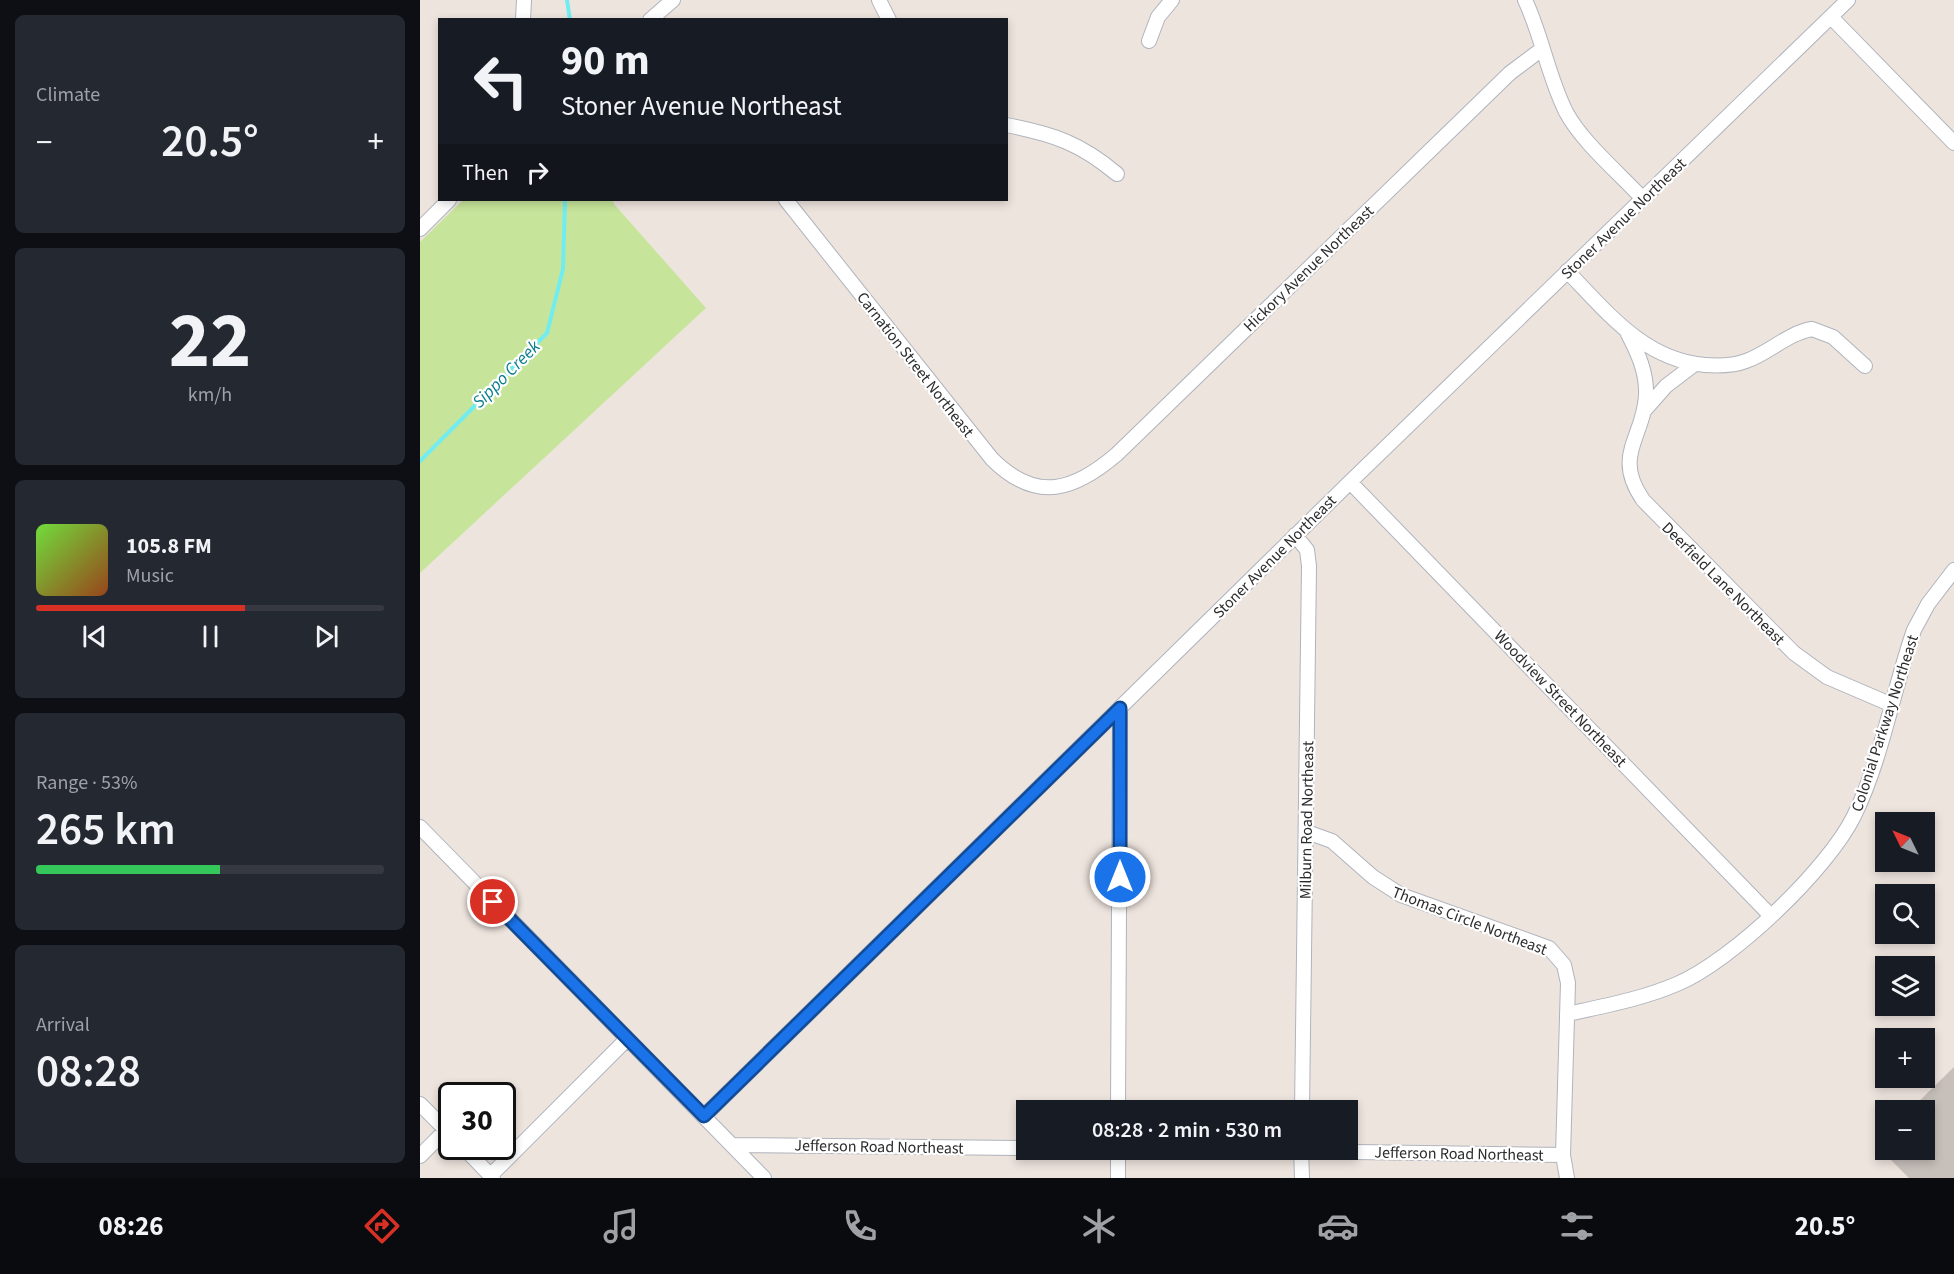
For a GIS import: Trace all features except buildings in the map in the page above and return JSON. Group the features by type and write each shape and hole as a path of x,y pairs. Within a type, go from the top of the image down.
{"street":[{"path":"523,18 524,0"},
{"path":"652,18 673,0"},
{"path":"879,0 888,18"},
{"path":"1149,42 1158,16 1172,0"},
{"path":"1525,0 1554,87 1568,114 1642,198"},
{"name":"Stoner Avenue Northeast","path":"704,1116 1350,482 1848,0"},
{"path":"1831,17 1954,143"},
{"name":"Hickory Avenue Northeast","path":"1072,484 1095,473 1117,454 1510,73 1542,49"},
{"path":"1008,125 1058,136 1092,153 1117,174"},
{"path":"420,229 448,201"},
{"name":"Carnation Street Northeast","path":"787,201 992,459 1007,472 1034,484 1053,487 1072,484"},
{"name":"Deerfield Lane Northeast","path":"1567,271 1628,334 1662,354 1695,364"},
{"path":"1695,364 1737,364 1812,329 1833,337 1865,366"},
{"name":"Deerfield Lane Northeast","path":"1628,334 1645,376 1646,397 1643,413 1631,445 1629,468 1635,487 1650,507 1794,654 1827,677 1890,705"},
{"name":"Deerfield Lane Northeast","path":"1643,413 1666,386 1695,364"},
{"name":"Woodview Street Northeast","path":"1350,482 1770,915"},
{"name":"Milburn Road Northeast","path":"1296,535 1307,550 1309,566 1302,1100"},
{"name":"Colonial Parkway Northeast","path":"1568,1014 1639,997 1691,978 1720,959 1770,915 1821,865 1845,832 1862,797 1918,623 1928,604 1954,570"},
{"path":"1118,1100 1120,708"},
{"path":"420,828 764,1178"},
{"name":"Thomas Circle Northeast","path":"1307,832 1332,841 1372,877 1401,895 1549,948 1560,959 1565,968 1568,1014 1563,1155 1567,1178"},
{"path":"476,1160 492,1177 627,1039"},
{"path":"420,1104 438,1122"},
{"path":"420,1156 438,1142"},
{"name":"Jefferson Road Northeast","path":"732,1145 1016,1148"},
{"name":"Jefferson Road Northeast","path":"1358,1151 1563,1155"},
{"path":"1118,1160 1118,1178"},
{"path":"1301,1160 1302,1178"}],"green space":[{"path":"462,201 613,201 706,308 420,573 420,242"}],"waterway":[{"name":"Sippo Creek","path":"567,0 570,18"},
{"name":"Sippo Creek","path":"420,461 547,333 563,269 565,201"}],"route":[{"path":"493,902 704,1116 1120,708 1120,877"}]}
